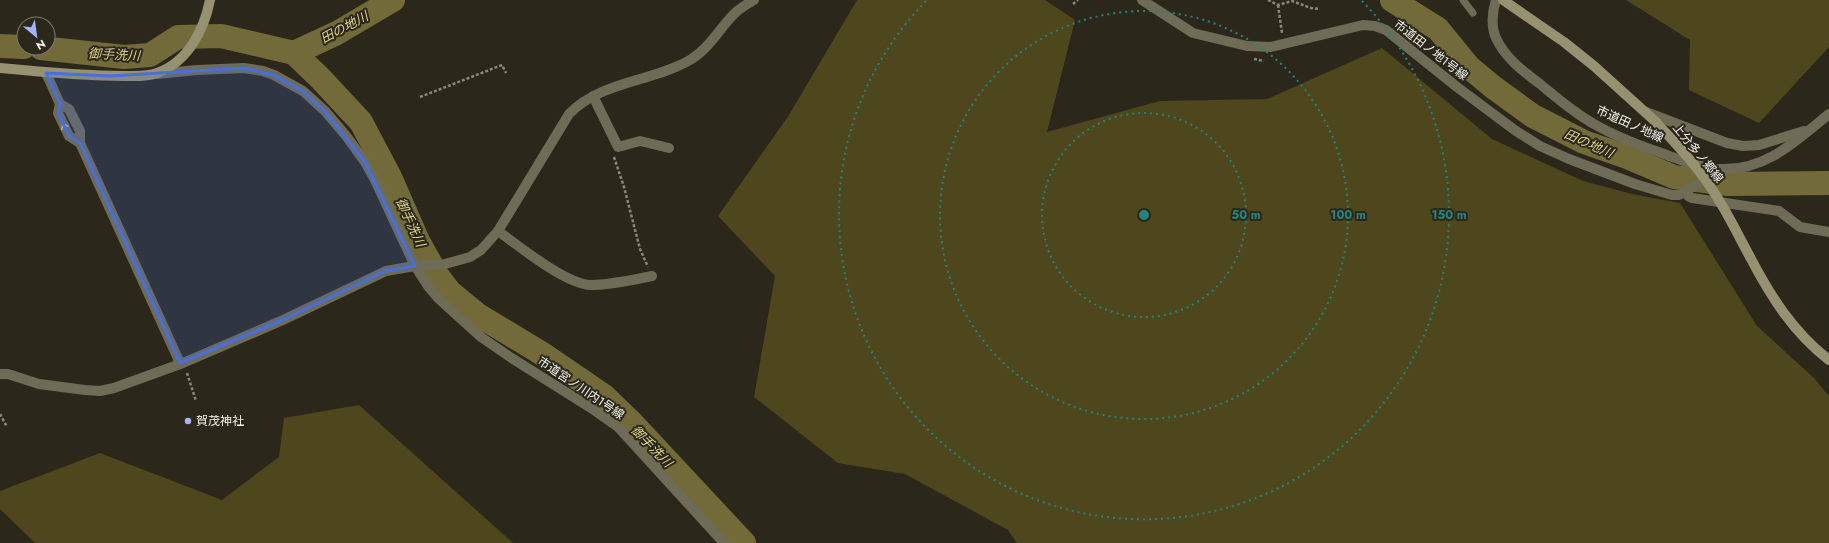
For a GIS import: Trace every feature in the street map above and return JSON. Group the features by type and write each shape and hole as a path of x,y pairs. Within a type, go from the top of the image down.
{"main road":[{"path":"0,68 46,73 110,76 147,76 156,74 165,70 178,60 197,37 207,16 210,0"},
{"name":"上分多ノ郷線","path":"1503,0 1564,42 1594,66 1646,112 1687,156 1706,180 1730,220 1769,292 1791,324 1804,339 1829,360"}],"street":[{"path":"0,374 8,374 39,384 85,390 100,391 114,388 182,363 283,320 386,271 419,265 445,264 470,257 481,250 498,231 569,114 576,107 593,96 630,81 691,60 706,47 733,15 754,0"},
{"name":"市道田ノ地1号線","path":"1142,0 1193,33 1248,46 1271,47 1363,25 1375,26 1386,30 1457,87 1516,131 1540,146 1569,159 1635,184 1672,195 1679,194 1722,170"},
{"name":"市道田ノ地線","path":"1496,0 1492,23 1494,31 1500,46 1514,63 1564,103 1593,123 1640,146 1702,167 1722,170 1746,166 1768,160 1821,123 1829,114"},
{"name":"市道宮ノ川内1号線","path":"156,74 244,68 263,71 274,75 302,91 325,111 347,137 365,162 419,265 428,286 438,298 481,337 618,427 724,543"},
{"path":"46,73 60,104 58,113 69,136 80,142 182,363"},
{"path":"593,96 618,147 640,141 669,148"},
{"path":"1646,112 1727,143 1743,146 1759,145 1778,140 1821,123"},
{"path":"1689,189 1688,196 1692,198 1779,211 1800,227 1829,232"},
{"path":"498,231 562,275 577,282 590,285 603,284 652,276"}],"lane":[{"path":"1463,0 1474,14"}],"path":[{"path":"1073,4 1078,0"},
{"path":"1268,0 1278,5 1292,1 1311,8 1320,9"},
{"path":"1278,5 1283,35"},
{"path":"420,97 502,65 506,73"},
{"path":"618,147 612,149 624,187 640,249 652,276"},
{"path":"182,363 196,401"},
{"path":"0,414 7,427"}],"highlighted area":[{"path":"244,68 274,75 303,91 325,111 365,162 415,266 386,271 283,320 180,363 80,143 69,136 58,113 60,104 46,73 110,76"}],"shaded area":[{"path":"857,0 1045,0 1075,20 1047,132 1160,101 1267,99 1382,48 1492,139 1583,181 1632,194 1680,203 1757,326 1814,378 1829,396 1829,543 1017,543 1008,530 905,474 838,463 754,397 775,276 718,216 789,115"},
{"path":"1626,0 1829,0 1829,47 1759,123 1689,90 1690,40"},
{"path":"359,405 513,543 35,543 0,509 0,491 100,453 222,500 279,457 284,418"}],"waterway":[{"name":"田の地川","path":"294,53 337,33 393,0"},
{"name":"田の地川","path":"1392,0 1438,29 1469,67 1493,87 1533,116 1584,142 1627,157 1674,177 1728,184 1829,183"},
{"name":"御手洗川","path":"56,50 124,57 150,55 178,37 221,36 294,53 321,79 361,122 390,177 418,241 437,275 450,292 478,315 541,353 604,396 632,423 744,543"},
{"name":"御手洗川","path":"0,46 16,47"}],"place":[{"name":"賀茂神社","path":"188,421"}]}
